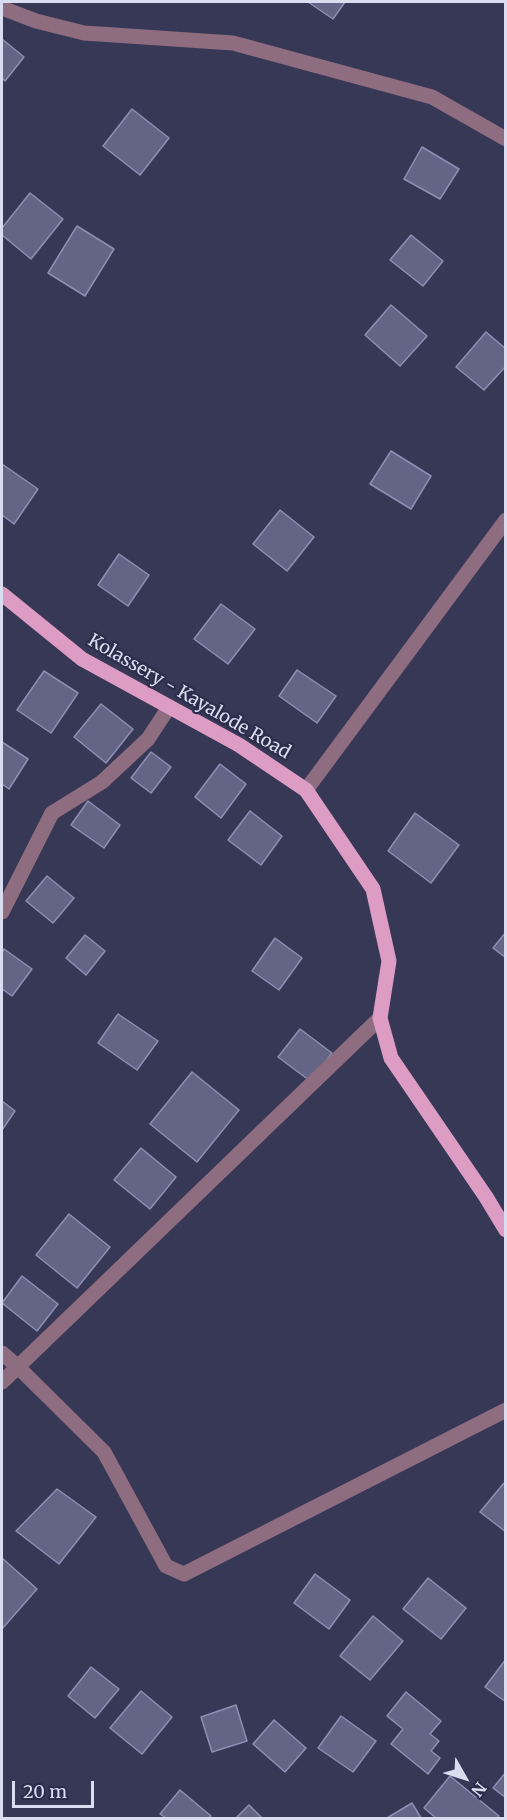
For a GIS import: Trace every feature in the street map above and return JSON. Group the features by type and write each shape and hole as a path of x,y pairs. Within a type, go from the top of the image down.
{"main road":[{"name":"Kolassery - Kayalode Road","path":"2,594 82,659 239,745 306,790 373,889 388,961 380,1018 391,1058 506,1230"}],"street":[{"path":"2,8 36,21 84,33 233,43 432,97 506,139"},
{"path":"306,790 506,520"},
{"path":"2,912 52,813 102,782 148,739 169,707"},
{"path":"2,1383 17,1366 380,1018"},
{"path":"2,1353 104,1452 166,1566 184,1574 506,1410"}],"building":[{"path":"308,2 345,2 333,19"},
{"path":"2,39 24,57 5,81 2,78"},
{"path":"132,109 169,138 140,175 103,146"},
{"path":"422,147 459,169 440,199 404,179"},
{"path":"30,193 63,219 31,259 2,235 2,228"},
{"path":"77,226 114,249 85,296 48,273"},
{"path":"411,235 443,261 423,286 390,260"},
{"path":"391,305 427,336 400,366 365,335"},
{"path":"486,332 506,349 506,366 484,390 456,367"},
{"path":"391,451 431,476 411,509 370,484"},
{"path":"2,464 38,489 14,524 2,515"},
{"path":"280,510 314,537 287,571 253,544"},
{"path":"119,554 149,575 128,606 98,585"},
{"path":"221,604 255,629 228,664 194,639"},
{"path":"297,670 336,696 317,723 279,696"},
{"path":"44,671 78,693 51,733 17,710"},
{"path":"101,704 133,729 106,763 74,737"},
{"path":"2,742 28,759 9,789 2,784"},
{"path":"151,752 171,767 151,793 131,778"},
{"path":"220,764 246,784 221,818 195,797"},
{"path":"88,801 120,825 104,848 71,825"},
{"path":"250,811 282,836 261,865 228,840"},
{"path":"415,813 459,845 431,883 388,851"},
{"path":"47,876 74,898 53,923 26,901"},
{"path":"506,932 506,958 493,948"},
{"path":"85,935 105,951 86,975 66,958"},
{"path":"275,938 302,958 279,990 252,971"},
{"path":"4,949 32,969 12,996 2,989"},
{"path":"118,1014 158,1041 137,1070 98,1043"},
{"path":"300,1029 332,1053 310,1081 278,1057"},
{"path":"192,1072 239,1110 197,1162 150,1124"},
{"path":"2,1101 15,1111 2,1130"},
{"path":"141,1148 176,1177 150,1209 114,1180"},
{"path":"69,1214 110,1247 77,1288 36,1255"},
{"path":"22,1276 58,1304 37,1331 2,1303"},
{"path":"504,1483 506,1484 506,1532 480,1512"},
{"path":"57,1489 96,1517 59,1564 16,1531"},
{"path":"2,1558 37,1589 2,1629"},
{"path":"315,1574 350,1600 329,1629 294,1603"},
{"path":"428,1578 466,1608 441,1639 403,1609"},
{"path":"373,1616 403,1641 370,1680 340,1656"},
{"path":"506,1659 506,1702 485,1687"},
{"path":"91,1667 119,1689 95,1718 68,1696"},
{"path":"141,1691 172,1717 142,1754 110,1728"},
{"path":"406,1692 441,1721 430,1734 439,1741 431,1751 440,1758 428,1774 391,1744 403,1729 387,1716"},
{"path":"236,1705 247,1741 212,1752 201,1717"},
{"path":"341,1716 376,1741 353,1772 318,1748"},
{"path":"274,1720 306,1748 285,1772 253,1744"},
{"path":"506,1772 506,1798 493,1788"},
{"path":"450,1776 499,1816 497,1818 436,1818 424,1808"},
{"path":"180,1790 211,1816 208,1818 166,1818 160,1814"},
{"path":"412,1803 421,1818 387,1818"},
{"path":"249,1805 262,1818 236,1818"}]}
